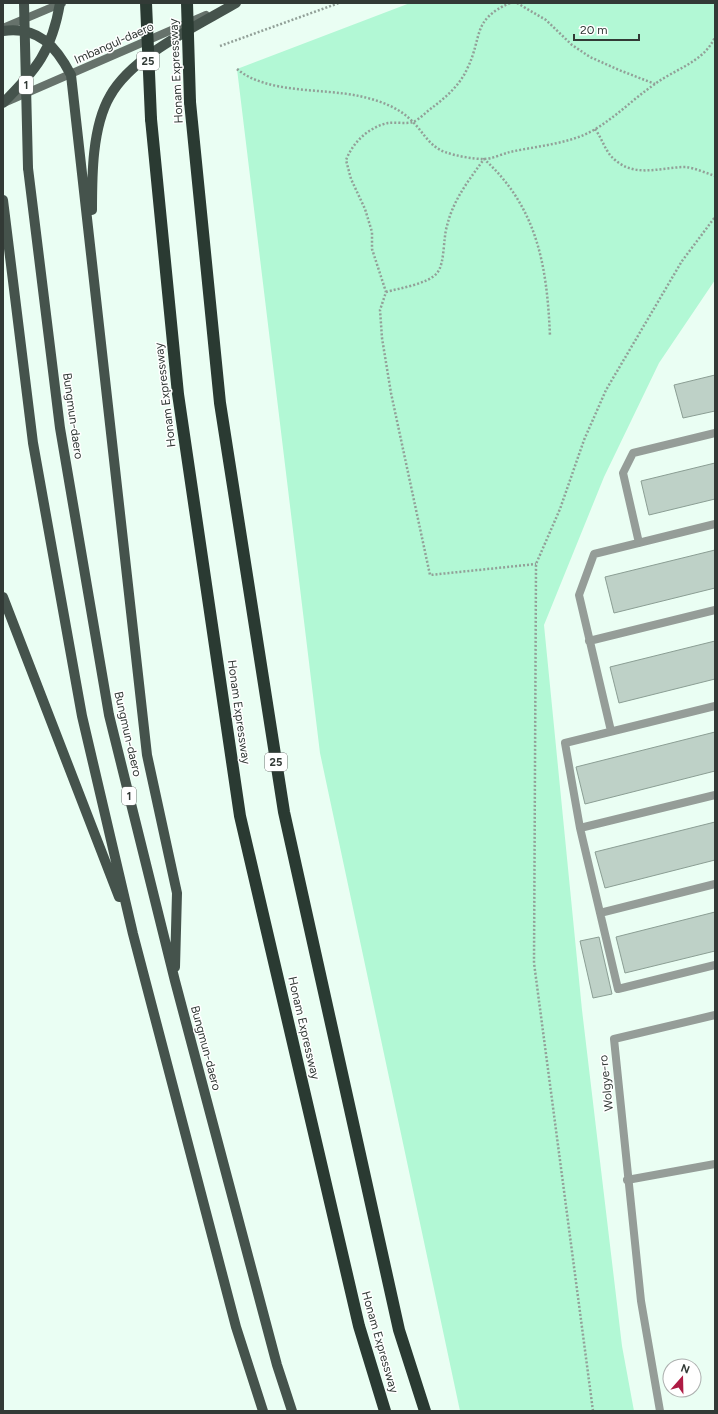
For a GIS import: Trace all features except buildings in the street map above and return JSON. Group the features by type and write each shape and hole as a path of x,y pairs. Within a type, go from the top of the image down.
{"highway":[{"name":"Honam Expressway","path":"146,3 151,119 178,394 240,816 359,1326 385,1411"},
{"name":"Honam Expressway","path":"187,3 190,102 220,403 284,812 399,1330 425,1411"}],"main road":[{"name":"Bungmun-daero","path":"24,3 28,168 60,428 109,715 175,981 277,1365 292,1411"},
{"path":"3,30 61,3"},
{"path":"3,103 39,65 50,45 61,3"},
{"name":"Imbangul-daero","path":"3,103 71,75 235,3"},
{"path":"92,258 93,160 103,114 110,96 135,67 151,54 235,3"},
{"path":"3,30 22,30 37,35 50,45 62,58 71,75 147,755 177,893 175,981"},
{"path":"3,200 34,450 82,716 133,934 236,1327 263,1411"},
{"path":"3,597 133,934"}],"street":[{"path":"639,543 623,473 633,453 715,433"},
{"path":"611,731 578,595 594,554 715,524"},
{"path":"589,641 715,610"},
{"path":"715,706 565,743 580,828 618,989 715,965"},
{"path":"580,828 715,794"},
{"path":"600,913 715,884"},
{"name":"Wolgye-ro","path":"660,1411 641,1301 627,1180 614,1040 715,1015"},
{"path":"627,1180 715,1164"}],"path":[{"path":"220,46 339,3"},
{"path":"510,3 488,15 483,22 472,58 460,81 445,98 413,122 388,123 368,131 357,142 346,160 351,179 367,213 372,232 372,249 386,292 380,310 382,338 391,393 430,575 536,564"},
{"path":"518,3 546,20 572,45 590,57 618,70 655,84"},
{"path":"237,69 246,76 267,83 358,96 388,105 413,122 422,134 445,152 484,159 566,140 596,129 655,84 680,70 707,51 715,37"},
{"path":"596,129 611,156 620,164 631,169 653,171 687,167 715,176"},
{"path":"386,292 429,280 438,273 442,263 447,226 454,207 464,187 484,159"},
{"path":"484,159 500,174 518,199 532,226 541,256 548,293 550,336"}],"green space":[{"path":"410,3 715,3 715,280 659,363 604,477 544,625 582,1010 622,1346 634,1411 460,1411 320,753 237,69"}]}
